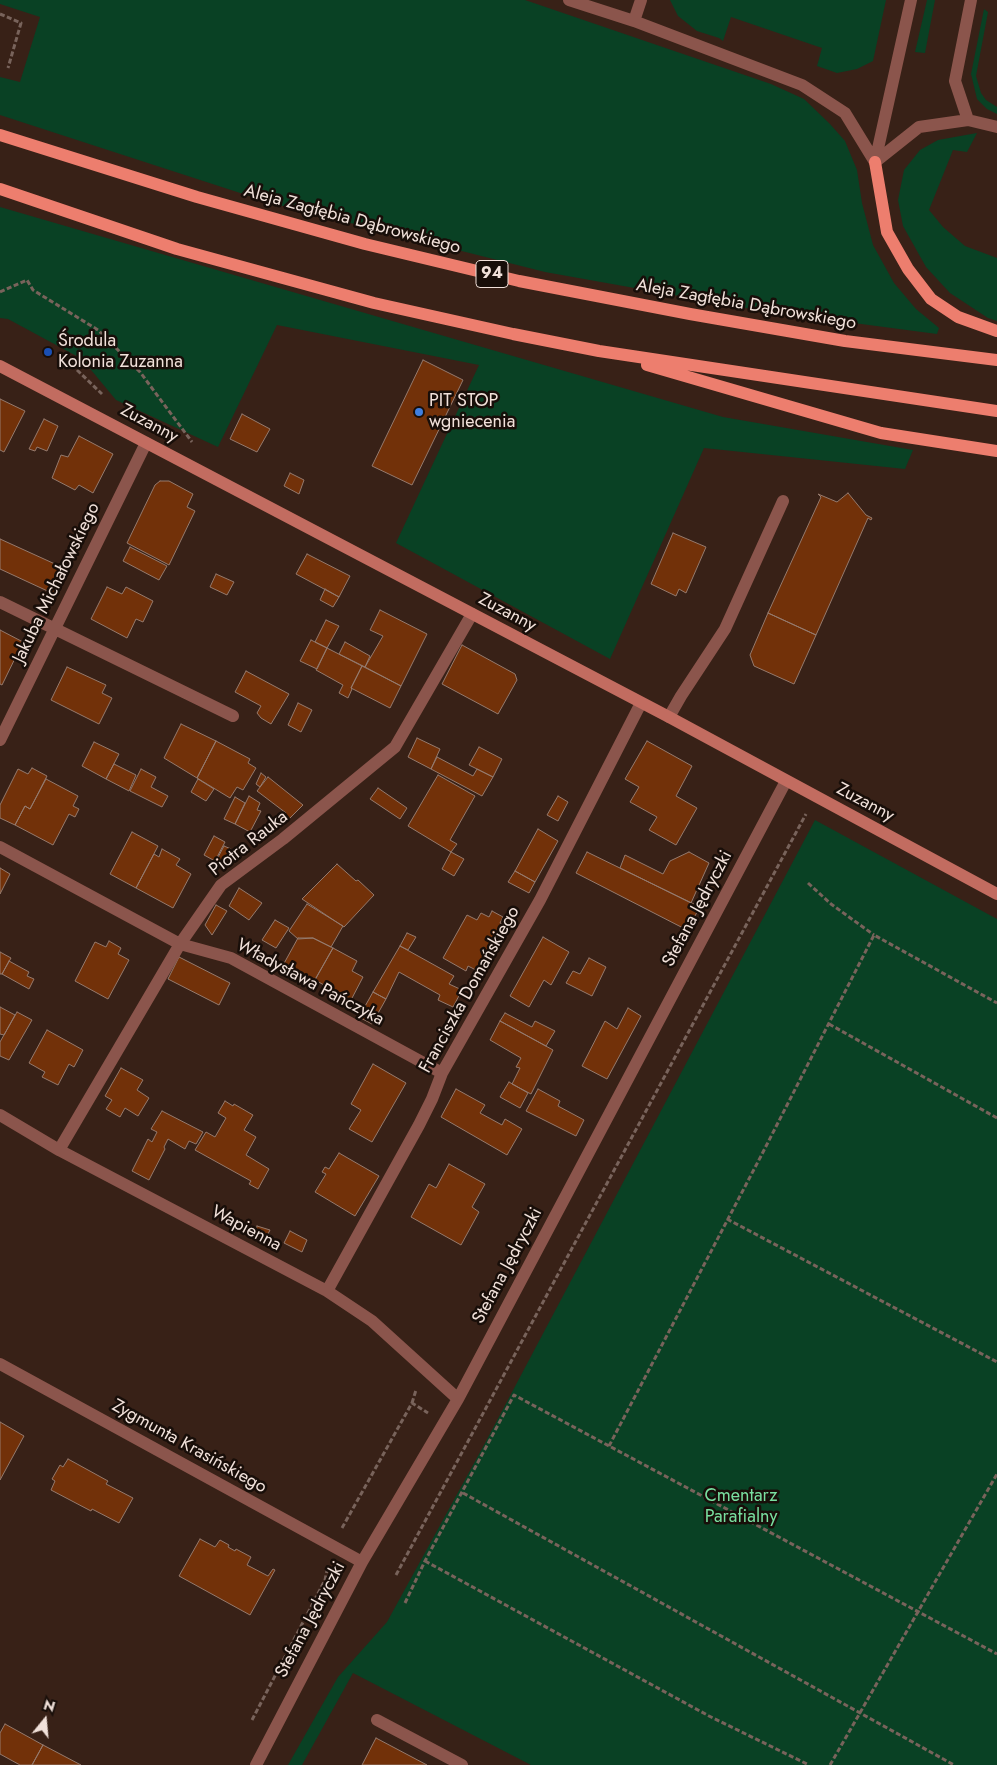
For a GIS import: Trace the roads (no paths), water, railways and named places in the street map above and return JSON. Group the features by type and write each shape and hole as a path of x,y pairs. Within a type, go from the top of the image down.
{"main road":[{"name":"Aleja Zagłębia Dąbrowskiego","path":"0,135 197,197 365,244 519,281 690,314 845,340 997,360"},
{"path":"875,162 887,232 908,268 931,299 958,317 997,331"},
{"path":"0,189 177,248 374,303 513,334 599,351 997,411"},
{"path":"599,351 881,433 997,451"}],"street":[{"path":"569,0 634,21 802,85 845,113 875,162"},
{"path":"634,21 641,0"},
{"path":"875,162 911,0"},
{"path":"968,120 955,82 970,0"},
{"path":"875,162 919,127 968,120 997,127"},
{"name":"Zuzanny","path":"0,366 669,717 997,894"},
{"name":"Jakuba Michałowskiego","path":"0,740 146,443"},
{"path":"669,717 725,629 783,501"},
{"path":"0,602 232,716"},
{"name":"Piotra Rauka","path":"59,1150 180,944 221,885 283,839 395,747 472,614"},
{"name":"Franciszka Domańskiego","path":"327,1291 419,1125 442,1073 540,900 640,703"},
{"name":"Stefana Jędryczki","path":"256,1765 362,1562 458,1398 786,781"},
{"name":"Władysława Pańczyka","path":"0,846 180,944 231,958 442,1073"},
{"name":"Wapienna","path":"0,1115 59,1150 327,1291 372,1321 458,1398"},
{"name":"Zygmunta Krasińskiego","path":"0,1364 362,1562"},
{"path":"377,1720 462,1765"}],"place":[{"name":"Środula Kolonia Zuzanna","path":"48,352"},
{"name":"PIT STOP wgniecenia","path":"419,412"}],"park label":[{"name":"Cmentarz Parafialny","path":"741,1507"}]}
